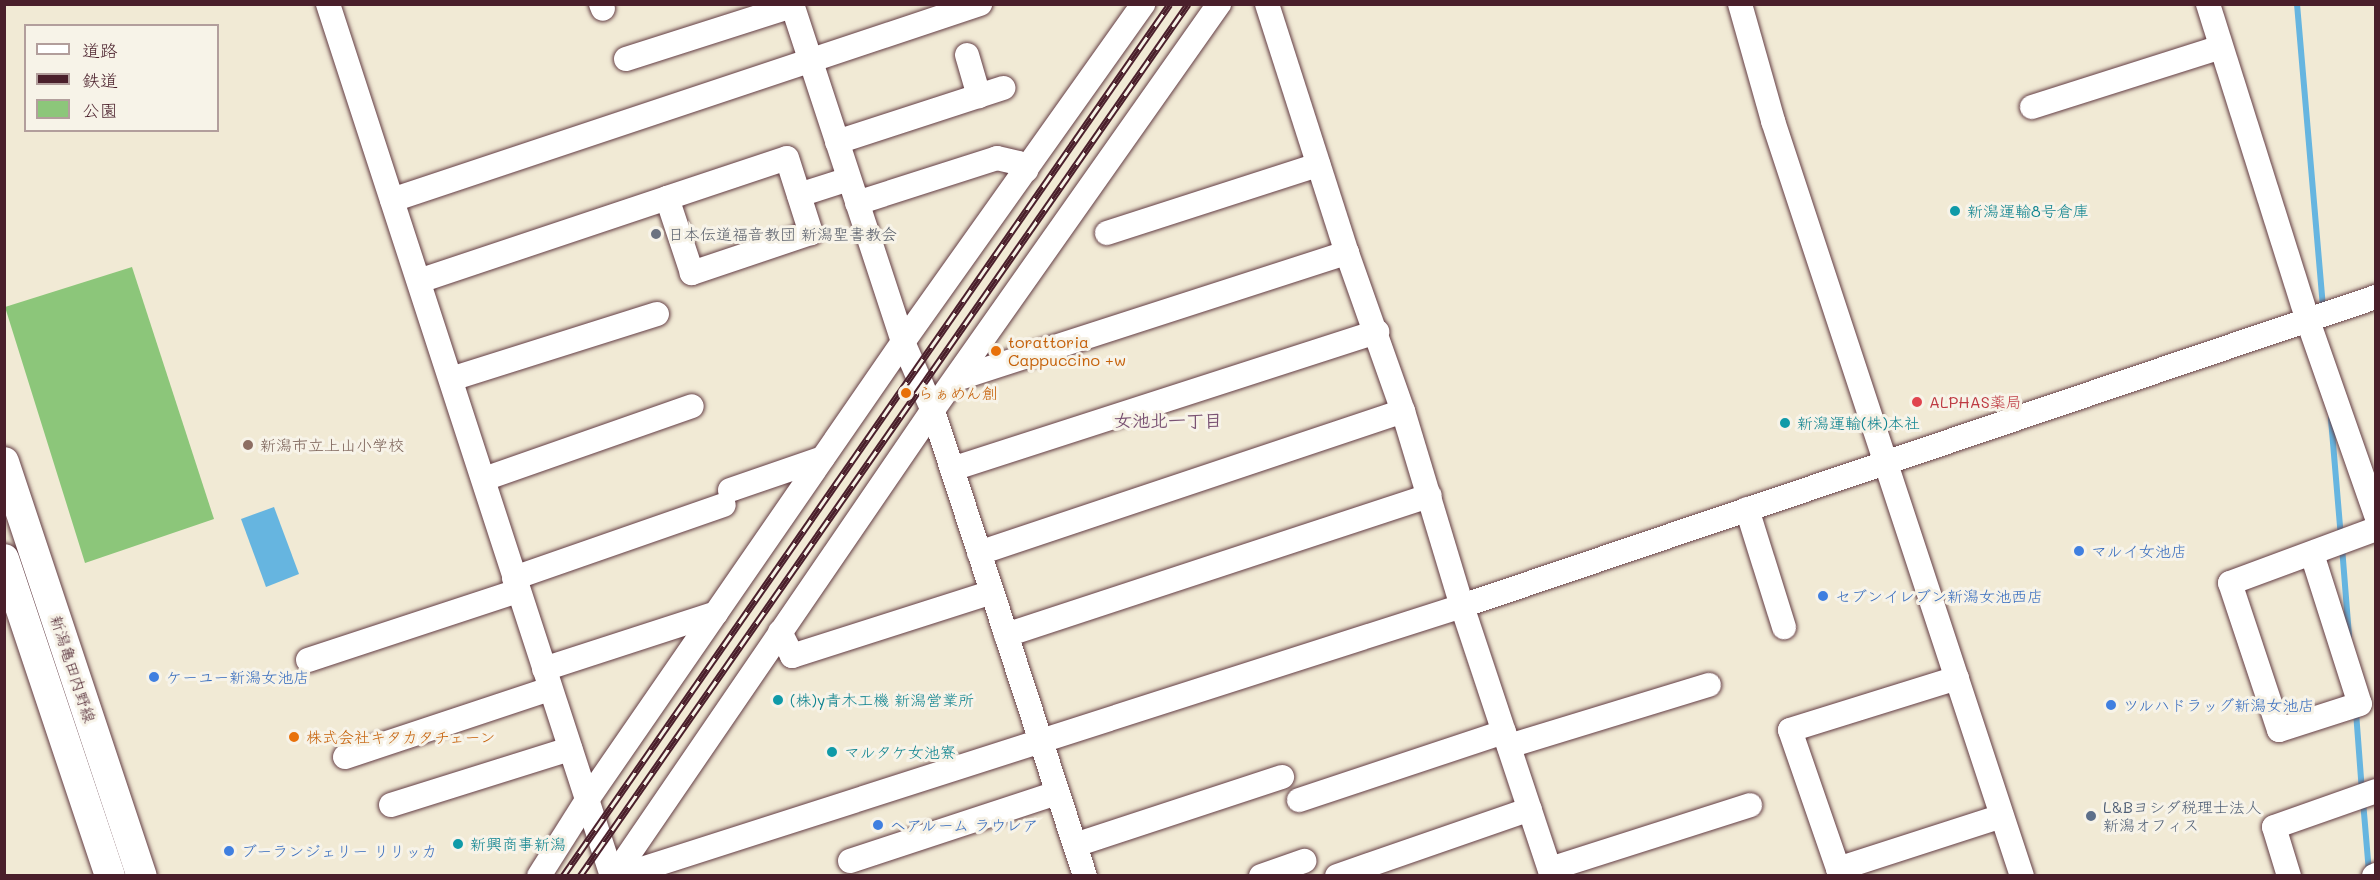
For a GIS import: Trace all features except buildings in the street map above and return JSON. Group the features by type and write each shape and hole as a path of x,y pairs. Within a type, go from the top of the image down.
{"main road":[{"name":"新潟亀田内野線","path":"4,462 142,876"},
{"name":"新潟亀田内野線","path":"4,559 110,876"}],"street":[{"path":"392,200 980,4"},
{"path":"539,876 587,800 903,342 1143,4"},
{"path":"613,876 933,411 1220,4"},
{"path":"1267,4 1347,253 1377,332 1403,411 1462,606 1551,872 1750,805"},
{"path":"1740,4 1773,121 2022,876"},
{"path":"2208,4 2307,318 2376,515"},
{"path":"330,5 516,584 613,876"},
{"path":"626,59 792,5 903,342 933,411 1085,876"},
{"path":"2032,107 2221,47"},
{"path":"968,55 979,96"},
{"path":"837,142 1004,88"},
{"path":"419,281 667,198 787,158 811,233 692,273 667,198"},
{"path":"857,203 997,158 1018,163 1026,170"},
{"path":"1107,233 1318,165"},
{"path":"799,195 849,179"},
{"path":"956,380 1347,253"},
{"path":"620,876 1462,606 2307,318 2376,297"},
{"path":"451,379 657,314"},
{"path":"952,469 1377,332"},
{"path":"484,479 692,406"},
{"path":"979,553 1403,411"},
{"path":"308,660 516,584 823,458"},
{"path":"1006,635 1430,496"},
{"path":"1748,509 1784,627"},
{"path":"2312,555 2360,704 2279,730 2230,583 2312,555 2376,529"},
{"path":"780,632 792,656 992,592"},
{"path":"345,758 716,613"},
{"path":"1957,678 1790,730 1838,869 2002,816"},
{"path":"1299,800 1506,739 1709,685"},
{"path":"391,805 570,748"},
{"path":"1075,845 1282,777"},
{"path":"2289,876 2274,827 2376,791"},
{"path":"850,861 1057,793"},
{"path":"1337,876 1530,809"},
{"path":"1261,876 1304,861"}],"green space":[{"path":"132,267 214,519 85,563 5,307"}],"water":[{"path":"274,507 299,574 266,587 241,519"}],"waterway":[{"path":"2297,4 2323,310"},
{"path":"2331,419 2341,537"},
{"path":"2342,547 2349,636"},
{"path":"2356,712 2362,791"},
{"path":"2363,801 2369,872"}],"railway":[{"path":"563,876 1170,4"},
{"path":"580,876 1188,4"}],"place":[{"name":"新潟運輸8号倉庫","path":"1955,211"},
{"name":"日本伝道福音教団 新潟聖書教会","path":"656,234"},
{"name":"torattoria Cappuccino +w","path":"996,351"},
{"name":"らぁめん創","path":"906,393"},
{"name":"ALPHAS薬局","path":"1917,402"},
{"name":"新潟運輸(株)本社","path":"1785,423"},
{"name":"新潟市立上山小学校","path":"248,445"},
{"name":"マルイ女池店","path":"2079,551"},
{"name":"セブンイレブン新潟女池西店","path":"1823,596"},
{"name":"ケーユー新潟女池店","path":"154,677"},
{"name":"(株)y青木工機 新潟営業所","path":"778,700"},
{"name":"ツルハドラッグ新潟女池店","path":"2111,705"},
{"name":"株式会社キタカタチェーン","path":"294,737"},
{"name":"マルタケ女池寮","path":"832,752"},
{"name":"L&Bヨシダ税理士法人 新潟オフィス","path":"2091,816"},
{"name":"ヘアルーム ラウレア","path":"878,825"},
{"name":"新興商事新潟","path":"458,844"},
{"name":"ブーランジェリー リリッカ","path":"229,851"}],"district":[{"name":"女池北一丁目","path":"1168,420"}]}
